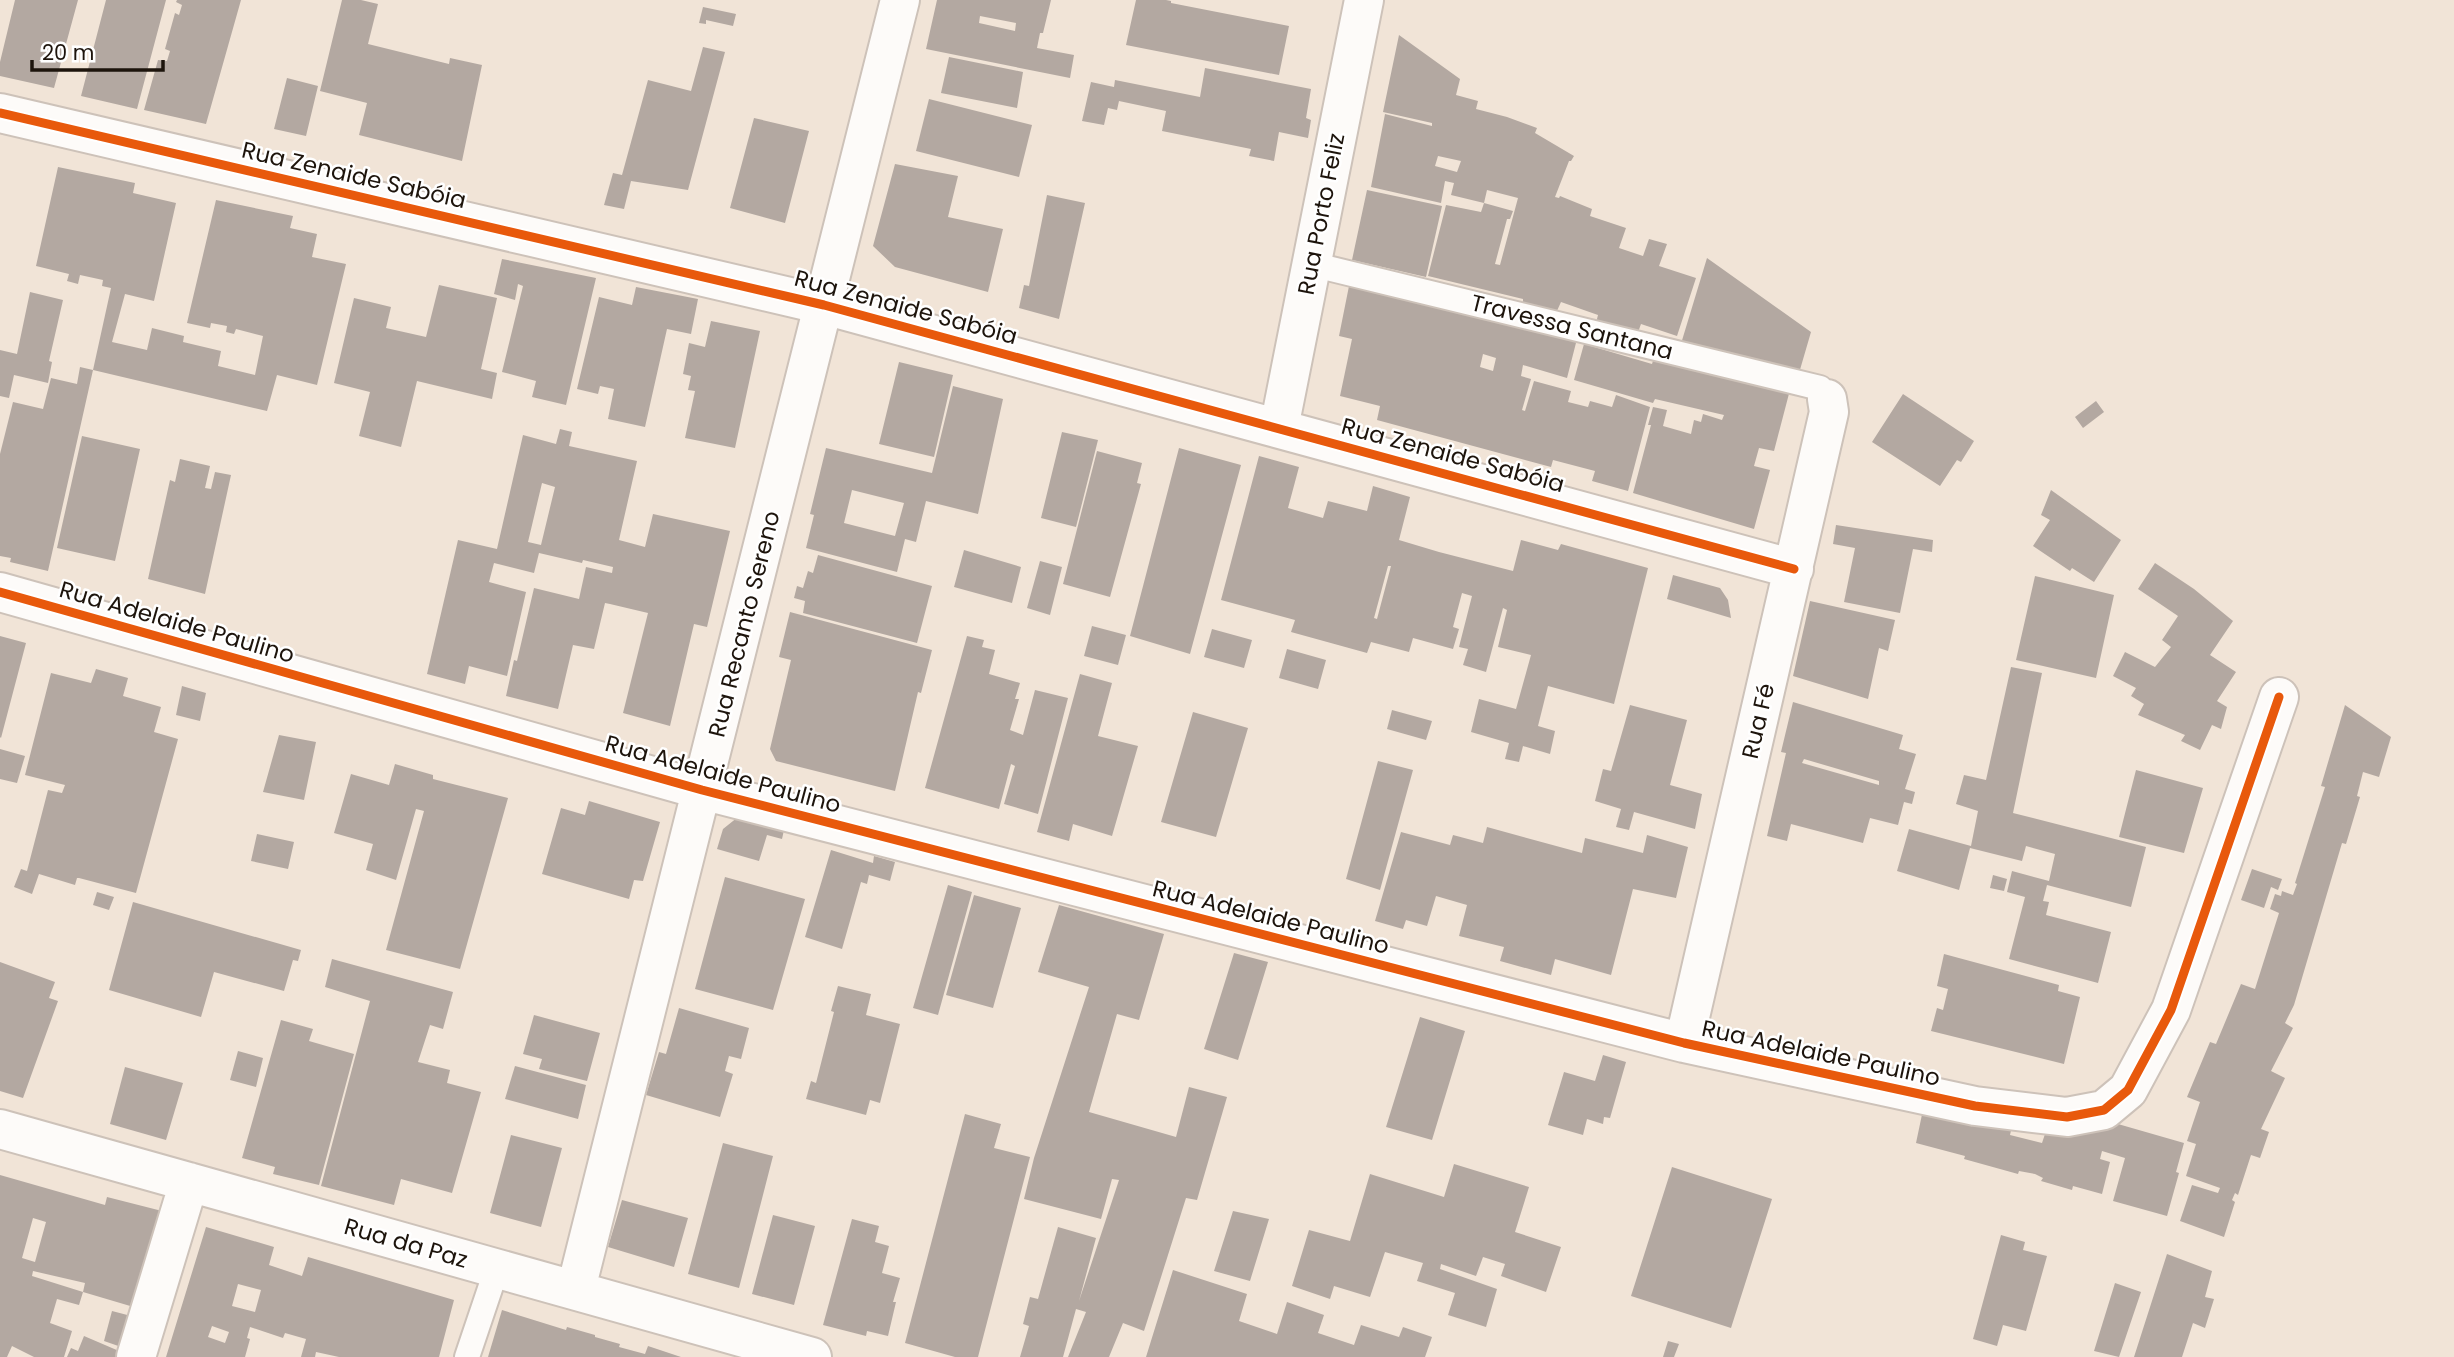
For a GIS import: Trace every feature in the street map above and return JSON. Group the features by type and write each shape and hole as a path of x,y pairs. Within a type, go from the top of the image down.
{"street":[{"name":"Rua Recanto Sereno","path":"576,1289 900,0"},
{"name":"Rua Porto Feliz","path":"1279,428 1364,0"},
{"name":"Rua Zenaide Sabóia","path":"0,113 824,305 1794,569"},
{"name":"Rua Fé","path":"1684,1043 1829,412 1827,399"},
{"name":"Rua Adelaide Paulino","path":"0,592 702,790 1684,1043 1975,1106 2067,1117 2104,1110 2128,1090 2171,1010 2279,697"},
{"name":"Rua da Paz","path":"0,1129 812,1357"},
{"path":"136,1357 189,1182"}],"lane":[{"name":"Travessa Santana","path":"1311,264 1821,388 1827,399"},
{"path":"467,1357 497,1268"}],"building":[{"path":"15,0 78,0 54,88 0,76 0,62"},
{"path":"106,0 166,0 137,109 81,96"},
{"path":"241,0 206,124 144,110 158,60 167,61 170,51 165,49 175,13 179,15 182,5 176,2"},
{"path":"342,0 378,4 368,44 449,64 450,58 482,65 462,161 359,135 367,103 320,91"},
{"path":"937,0 1051,0 1037,48 1074,55 1070,78 926,49","holes":["980,16 1016,23 1015,31 979,23"]},
{"path":"1136,0 1166,0 1289,26 1279,75 1126,45"},
{"path":"703,7 736,14 733,26 706,20 706,24 699,23"},
{"path":"1399,35 1460,79 1456,95 1478,101 1476,109 1537,128 1535,133 1574,156 1569,161 1555,197 1560,196 1592,209 1590,216 1626,228 1619,248 1643,256 1649,239 1667,244 1659,266 1696,278 1677,336 1641,324 1637,335 1596,323 1598,315 1561,302 1556,313 1523,302 1523,299 1428,276 1446,205 1481,212 1484,203 1451,195 1454,183 1445,181 1441,203 1371,187 1385,114 1432,126 1432,123 1383,112","holes":["1438,156 1461,161 1457,172 1435,166","1487,190 1518,198 1500,265 1495,264 1507,219 1510,219 1513,211 1484,203"]},
{"path":"703,47 725,52 688,190 631,181 624,209 604,205 613,173 622,175 648,80 691,91"},
{"path":"949,57 1023,72 1017,108 941,93"},
{"path":"1205,68 1311,89 1306,118 1311,120 1308,138 1279,132 1274,161 1249,156 1251,149 1162,131 1166,111 1119,101 1117,110 1108,108 1104,125 1082,121 1091,82 1114,87 1115,80 1200,97"},
{"path":"287,78 318,86 306,136 274,129"},
{"path":"929,99 1032,125 1019,177 916,151"},
{"path":"754,118 809,131 785,223 730,208"},
{"path":"895,164 958,176 948,217 1003,229 988,292 895,267 873,246"},
{"path":"58,167 135,183 133,193 176,203 154,301 125,294 112,342 147,350 152,328 184,336 183,342 221,351 218,366 255,375 263,336 236,329 234,334 226,332 227,326 211,323 210,328 187,323 216,200 293,216 290,228 317,234 312,257 346,264 317,385 277,375 267,411 93,370 111,288 102,286 103,280 80,275 78,284 67,281 69,274 36,266"},
{"path":"1367,190 1442,206 1426,277 1352,260"},
{"path":"1047,195 1085,203 1059,319 1019,308 1024,285 1029,286"},
{"path":"1707,258 1811,332 1797,380 1680,347"},
{"path":"502,259 596,278 566,405 532,397 536,381 502,372 523,286 518,284 515,300 494,294"},
{"path":"1350,281 1577,339 1567,378 1523,365 1521,376 1531,379 1522,410 1525,411 1534,381 1571,391 1568,402 1588,407 1590,401 1612,407 1616,395 1650,407 1628,491 1592,481 1595,471 1553,460 1551,467 1377,420 1380,406 1340,396 1352,339 1339,336","holes":["1483,354 1496,358 1493,371 1480,367"]},
{"path":"439,285 497,298 481,369 497,373 492,399 417,381 401,447 359,436 370,392 334,383 354,298 391,307 386,328 426,337"},
{"path":"636,287 698,299 691,334 667,329 645,427 608,419 614,389 600,386 598,394 577,389 599,297 632,305"},
{"path":"30,292 63,300 49,361 52,362 48,383 14,375 9,398 0,396 0,350 17,354"},
{"path":"711,321 760,331 735,448 685,438 695,391 688,390 691,376 683,374 689,343 705,347"},
{"path":"1584,344 1652,364 1656,351 1791,386 1774,451 1759,448 1754,466 1770,470 1754,529 1633,493 1651,425 1648,425 1653,407 1667,410 1663,426 1691,434 1694,420 1701,422 1703,414 1722,420 1724,415 1655,399 1653,403 1574,380"},
{"path":"899,362 953,375 934,457 879,444"},
{"path":"80,367 93,370 48,571 10,562 11,558 0,556 0,454 13,402 43,409 51,378 77,384"},
{"path":"953,386 1003,399 978,514 926,501 916,542 905,539 897,572 806,548 814,515 810,514 826,448 932,473","holes":["852,490 904,503 895,536 844,523"]},
{"path":"1903,394 1974,441 1961,462 1957,460 1940,486 1872,442"},
{"path":"2096,401 2104,412 2083,428 2075,417"},
{"path":"560,429 572,432 569,446 637,461 619,540 645,547 653,514 730,531 707,627 694,624 670,726 623,713 648,613 605,603 594,649 573,645 558,709 506,696 534,588 579,599 586,567 612,573 613,567 583,560 582,563 539,553 534,573 494,563 489,582 526,592 507,676 469,666 465,684 427,674 458,540 497,549 523,435 556,444","holes":["542,483 555,487 541,545 528,542"]},
{"path":"1062,432 1098,440 1076,527 1041,518"},
{"path":"82,436 140,449 115,561 57,548"},
{"path":"1179,448 1241,465 1190,654 1130,636"},
{"path":"1097,451 1142,463 1137,483 1141,484 1110,597 1063,584"},
{"path":"1259,456 1299,467 1288,508 1323,518 1328,501 1367,511 1373,486 1410,497 1399,540 1439,552 1513,571 1521,540 1558,550 1561,544 1648,568 1614,704 1548,686 1538,726 1555,731 1550,754 1523,746 1519,762 1505,759 1509,743 1471,732 1479,699 1516,709 1531,655 1498,647 1507,610 1503,608 1486,672 1463,665 1468,649 1459,647 1472,596 1462,593 1453,627 1459,629 1453,649 1413,638 1409,652 1371,642 1367,653 1291,632 1295,620 1221,600","holes":["1388,566 1391,566 1377,619 1374,618"]},
{"path":"180,459 210,466 205,488 211,489 215,472 231,475 205,594 148,579 170,480 175,482"},
{"path":"2051,490 2121,540 2094,582 2072,568 2070,571 2033,546 2050,520 2041,515"},
{"path":"1836,525 1933,540 1932,552 1913,549 1900,613 1844,602 1855,548 1833,544"},
{"path":"964,550 1021,567 1012,603 954,587"},
{"path":"818,555 932,586 917,643 803,613 805,601 794,598 797,586 803,588 808,571 813,573"},
{"path":"1040,561 1062,567 1050,615 1027,608"},
{"path":"2155,563 2194,589 2233,621 2210,655 2236,672 2217,701 2227,707 2221,729 2212,725 2200,750 2181,741 2185,735 2138,715 2144,704 2131,696 2136,688 2113,676 2125,652 2155,667 2171,647 2162,640 2178,616 2138,589"},
{"path":"1673,575 1720,588 1728,600 1731,618 1667,599"},
{"path":"2035,576 2114,595 2096,678 2016,660"},
{"path":"1810,601 1895,620 1888,651 1879,648 1868,699 1793,676"},
{"path":"790,612 932,650 921,693 918,692 895,791 776,761 770,749 791,660 779,657"},
{"path":"1092,626 1126,635 1118,665 1084,656"},
{"path":"1212,629 1252,640 1244,668 1204,657"},
{"path":"0,636 26,643 1,738 0,737"},
{"path":"967,636 984,640 982,647 995,650 989,674 1020,683 1015,699 1019,699 1010,730 1023,735 1035,690 1068,698 1038,814 1004,804 1015,766 1011,764 999,809 925,788"},
{"path":"1287,649 1326,660 1318,689 1279,678"},
{"path":"2011,667 2042,673 2013,813 2146,847 2131,907 2047,885 2043,901 2049,902 2046,915 2111,932 2098,983 2009,959 2025,897 2007,892 2012,871 2049,881 2055,854 2026,846 2022,861 1970,848 1959,890 1897,871 1909,829 1971,846 1978,811 1956,804 1964,775 1986,780"},
{"path":"96,669 128,678 123,696 161,707 154,732 178,739 136,893 79,878 75,885 39,874 32,894 14,887 21,869 27,871 48,790 62,793 65,785 25,775 51,673 91,683"},
{"path":"1080,674 1112,683 1098,736 1138,746 1112,836 1073,824 1069,841 1037,832"},
{"path":"182,686 206,693 200,721 176,715"},
{"path":"1793,702 1903,735 1899,749 1916,754 1905,789 1915,792 1912,804 1904,802 1898,825 1870,818 1863,843 1791,824 1787,841 1767,836 1786,753 1781,752","holes":["1804,759 1879,781 1879,785 1802,763"]},
{"path":"1630,705 1687,720 1670,785 1702,794 1695,829 1634,812 1629,830 1616,827 1621,809 1595,801 1603,769 1611,771"},
{"path":"2345,705 2391,737 2379,777 2363,772 2357,796 2360,797 2346,844 2342,843 2294,1005 2285,1023 2293,1028 2271,1071 2285,1078 2261,1129 2269,1132 2260,1158 2251,1155 2238,1195 2235,1193 2232,1200 2235,1202 2224,1237 2180,1221 2192,1185 2218,1193 2220,1188 2186,1176 2196,1144 2187,1141 2200,1102 2187,1097 2210,1042 2216,1044 2241,984 2255,989 2279,913 2270,909 2275,894 2281,896 2282,891 2293,895 2325,787 2321,786"},
{"path":"1392,710 1432,721 1426,740 1387,729"},
{"path":"1193,712 1248,728 1216,837 1161,822"},
{"path":"279,735 316,742 304,800 263,792"},
{"path":"0,749 25,756 17,783 0,779"},
{"path":"1378,761 1413,770 1380,890 1346,879"},
{"path":"395,764 433,775 433,779 508,798 460,969 386,950 424,811 416,809 396,880 366,870 373,844 334,833 351,774 389,785"},
{"path":"2136,770 2203,788 2184,853 2119,837"},
{"path":"589,801 660,822 643,881 634,880 629,899 542,874 561,808 585,815"},
{"path":"738,817 784,830 782,839 767,835 759,861 717,849 723,829"},
{"path":"1487,827 1582,853 1585,838 1643,853 1647,835 1688,847 1676,898 1633,889 1611,975 1555,959 1551,975 1500,961 1504,947 1459,936 1467,905 1436,896 1427,926 1406,920 1403,929 1375,921 1401,832 1450,845 1453,835 1483,843"},
{"path":"257,834 294,842 288,869 251,861"},
{"path":"831,850 873,863 874,856 895,862 890,881 869,875 867,884 861,882 842,949 805,937"},
{"path":"2252,869 2282,879 2278,890 2271,887 2264,908 2241,900"},
{"path":"1993,875 2007,879 2004,891 1990,888"},
{"path":"725,877 805,899 773,1010 695,989"},
{"path":"948,885 972,892 938,1015 913,1008"},
{"path":"97,892 114,897 109,910 93,905"},
{"path":"974,895 1021,908 993,1008 946,995"},
{"path":"133,902 301,950 298,961 293,960 284,991 214,972 201,1017 109,990"},
{"path":"1059,905 1164,934 1139,1020 1117,1014 1089,1112 1176,1137 1189,1087 1227,1097 1197,1200 1186,1198 1144,1331 1123,1323 1109,1357 1068,1357 1086,1312 1076,1309 1063,1357 1020,1357 1029,1326 1023,1324 1030,1297 1038,1299 1058,1227 1096,1238 1079,1301 1119,1180 1112,1179 1101,1219 1024,1199 1034,1158 1089,987 1038,972"},
{"path":"1234,953 1268,962 1238,1060 1204,1049"},
{"path":"1944,954 2059,985 2058,991 2080,997 2064,1064 1931,1031 1937,1008 1943,1010 1948,989 1937,986"},
{"path":"332,959 453,992 443,1029 430,1025 418,1062 450,1070 447,1083 481,1092 452,1193 401,1179 394,1205 321,1186 370,1001 325,987"},
{"path":"0,962 55,982 49,998 58,1001 23,1098 0,1091"},
{"path":"838,986 871,994 866,1015 900,1024 880,1103 870,1100 866,1115 806,1099 811,1081 816,1083"},
{"path":"679,1008 749,1028 741,1059 729,1056 725,1071 733,1074 720,1117 646,1095 659,1052 666,1054"},
{"path":"534,1015 600,1033 587,1081 539,1069 542,1059 523,1054"},
{"path":"1420,1017 1465,1031 1432,1140 1386,1127"},
{"path":"281,1020 313,1029 309,1041 354,1054 319,1185 273,1174 275,1167 242,1158"},
{"path":"238,1051 263,1058 256,1087 230,1080"},
{"path":"1603,1055 1626,1062 1610,1118 1604,1117 1603,1124 1587,1119 1583,1135 1548,1125 1564,1072 1595,1081"},
{"path":"515,1066 586,1085 578,1119 505,1099"},
{"path":"125,1067 183,1083 166,1140 110,1124"},
{"path":"1924,1105 2014,1117 2010,1135 2042,1143 2049,1122 2078,1121 2109,1130 2111,1122 2184,1143 2167,1216 2113,1201 2125,1158 2102,1151 2100,1159 2110,1162 2102,1194 2073,1186 2072,1190 2041,1181 2043,1178 2035,1174 2019,1171 2018,1174 1916,1143"},
{"path":"965,1114 1001,1124 994,1148 1030,1157 978,1357 955,1357 905,1343"},
{"path":"511,1135 562,1148 541,1227 490,1213"},
{"path":"723,1143 773,1156 739,1288 688,1274"},
{"path":"1454,1164 1529,1187 1515,1232 1561,1247 1546,1292 1501,1276 1505,1264 1483,1257 1476,1276 1441,1264 1440,1269 1497,1289 1486,1327 1448,1315 1455,1293 1417,1281 1423,1263 1385,1252 1370,1297 1334,1286 1330,1299 1292,1286 1309,1230 1350,1241 1370,1174 1444,1197"},
{"path":"1672,1167 1772,1199 1731,1328 1631,1296"},
{"path":"0,1175 105,1205 107,1197 162,1211 137,1308 83,1292 79,1305 57,1299 50,1323 72,1331 64,1357 34,1357 12,1346 7,1357 0,1357","holes":["33,1218 46,1222 35,1262 22,1258","33,1271 85,1283 83,1292 32,1276"]},
{"path":"622,1200 688,1218 674,1267 608,1247"},
{"path":"1233,1211 1269,1219 1250,1281 1214,1271"},
{"path":"773,1215 815,1226 794,1305 752,1294"},
{"path":"852,1219 879,1226 875,1242 889,1246 882,1273 900,1278 888,1336 867,1331 866,1336 823,1325"},
{"path":"206,1227 274,1247 269,1265 302,1276 308,1257 454,1300 439,1357 339,1357 316,1352 315,1357 301,1357 306,1339 285,1333 283,1338 250,1327 245,1357 166,1357","holes":["238,1284 261,1290 255,1312 232,1306","212,1326 229,1332 225,1343 208,1337"]},
{"path":"2001,1235 2025,1242 2023,1250 2047,1256 2026,1331 2003,1325 1997,1346 1973,1339"},
{"path":"2167,1254 2212,1271 2205,1297 2214,1299 2205,1328 2193,1323 2182,1357 2134,1357"},
{"path":"1173,1270 1247,1294 1239,1321 1277,1334 1287,1302 1324,1315 1318,1333 1354,1345 1361,1325 1399,1337 1403,1327 1432,1337 1425,1357 1146,1357"},
{"path":"2115,1283 2141,1292 2119,1357 2094,1351"},
{"path":"502,1310 566,1330 567,1327 595,1335 620,1344 619,1347 645,1354 648,1346 681,1357 488,1357"},
{"path":"112,1311 135,1317 127,1349 104,1341"},
{"path":"84,1336 126,1354 124,1357 67,1357 71,1348 78,1351"},
{"path":"1668,1341 1679,1344 1674,1357 1663,1357"}],"cycle path":[{"path":"0,113 824,305 1794,569"},
{"path":"0,592 702,790 1684,1043 1975,1106 2067,1117 2104,1110 2128,1090 2171,1010 2279,697"}]}
